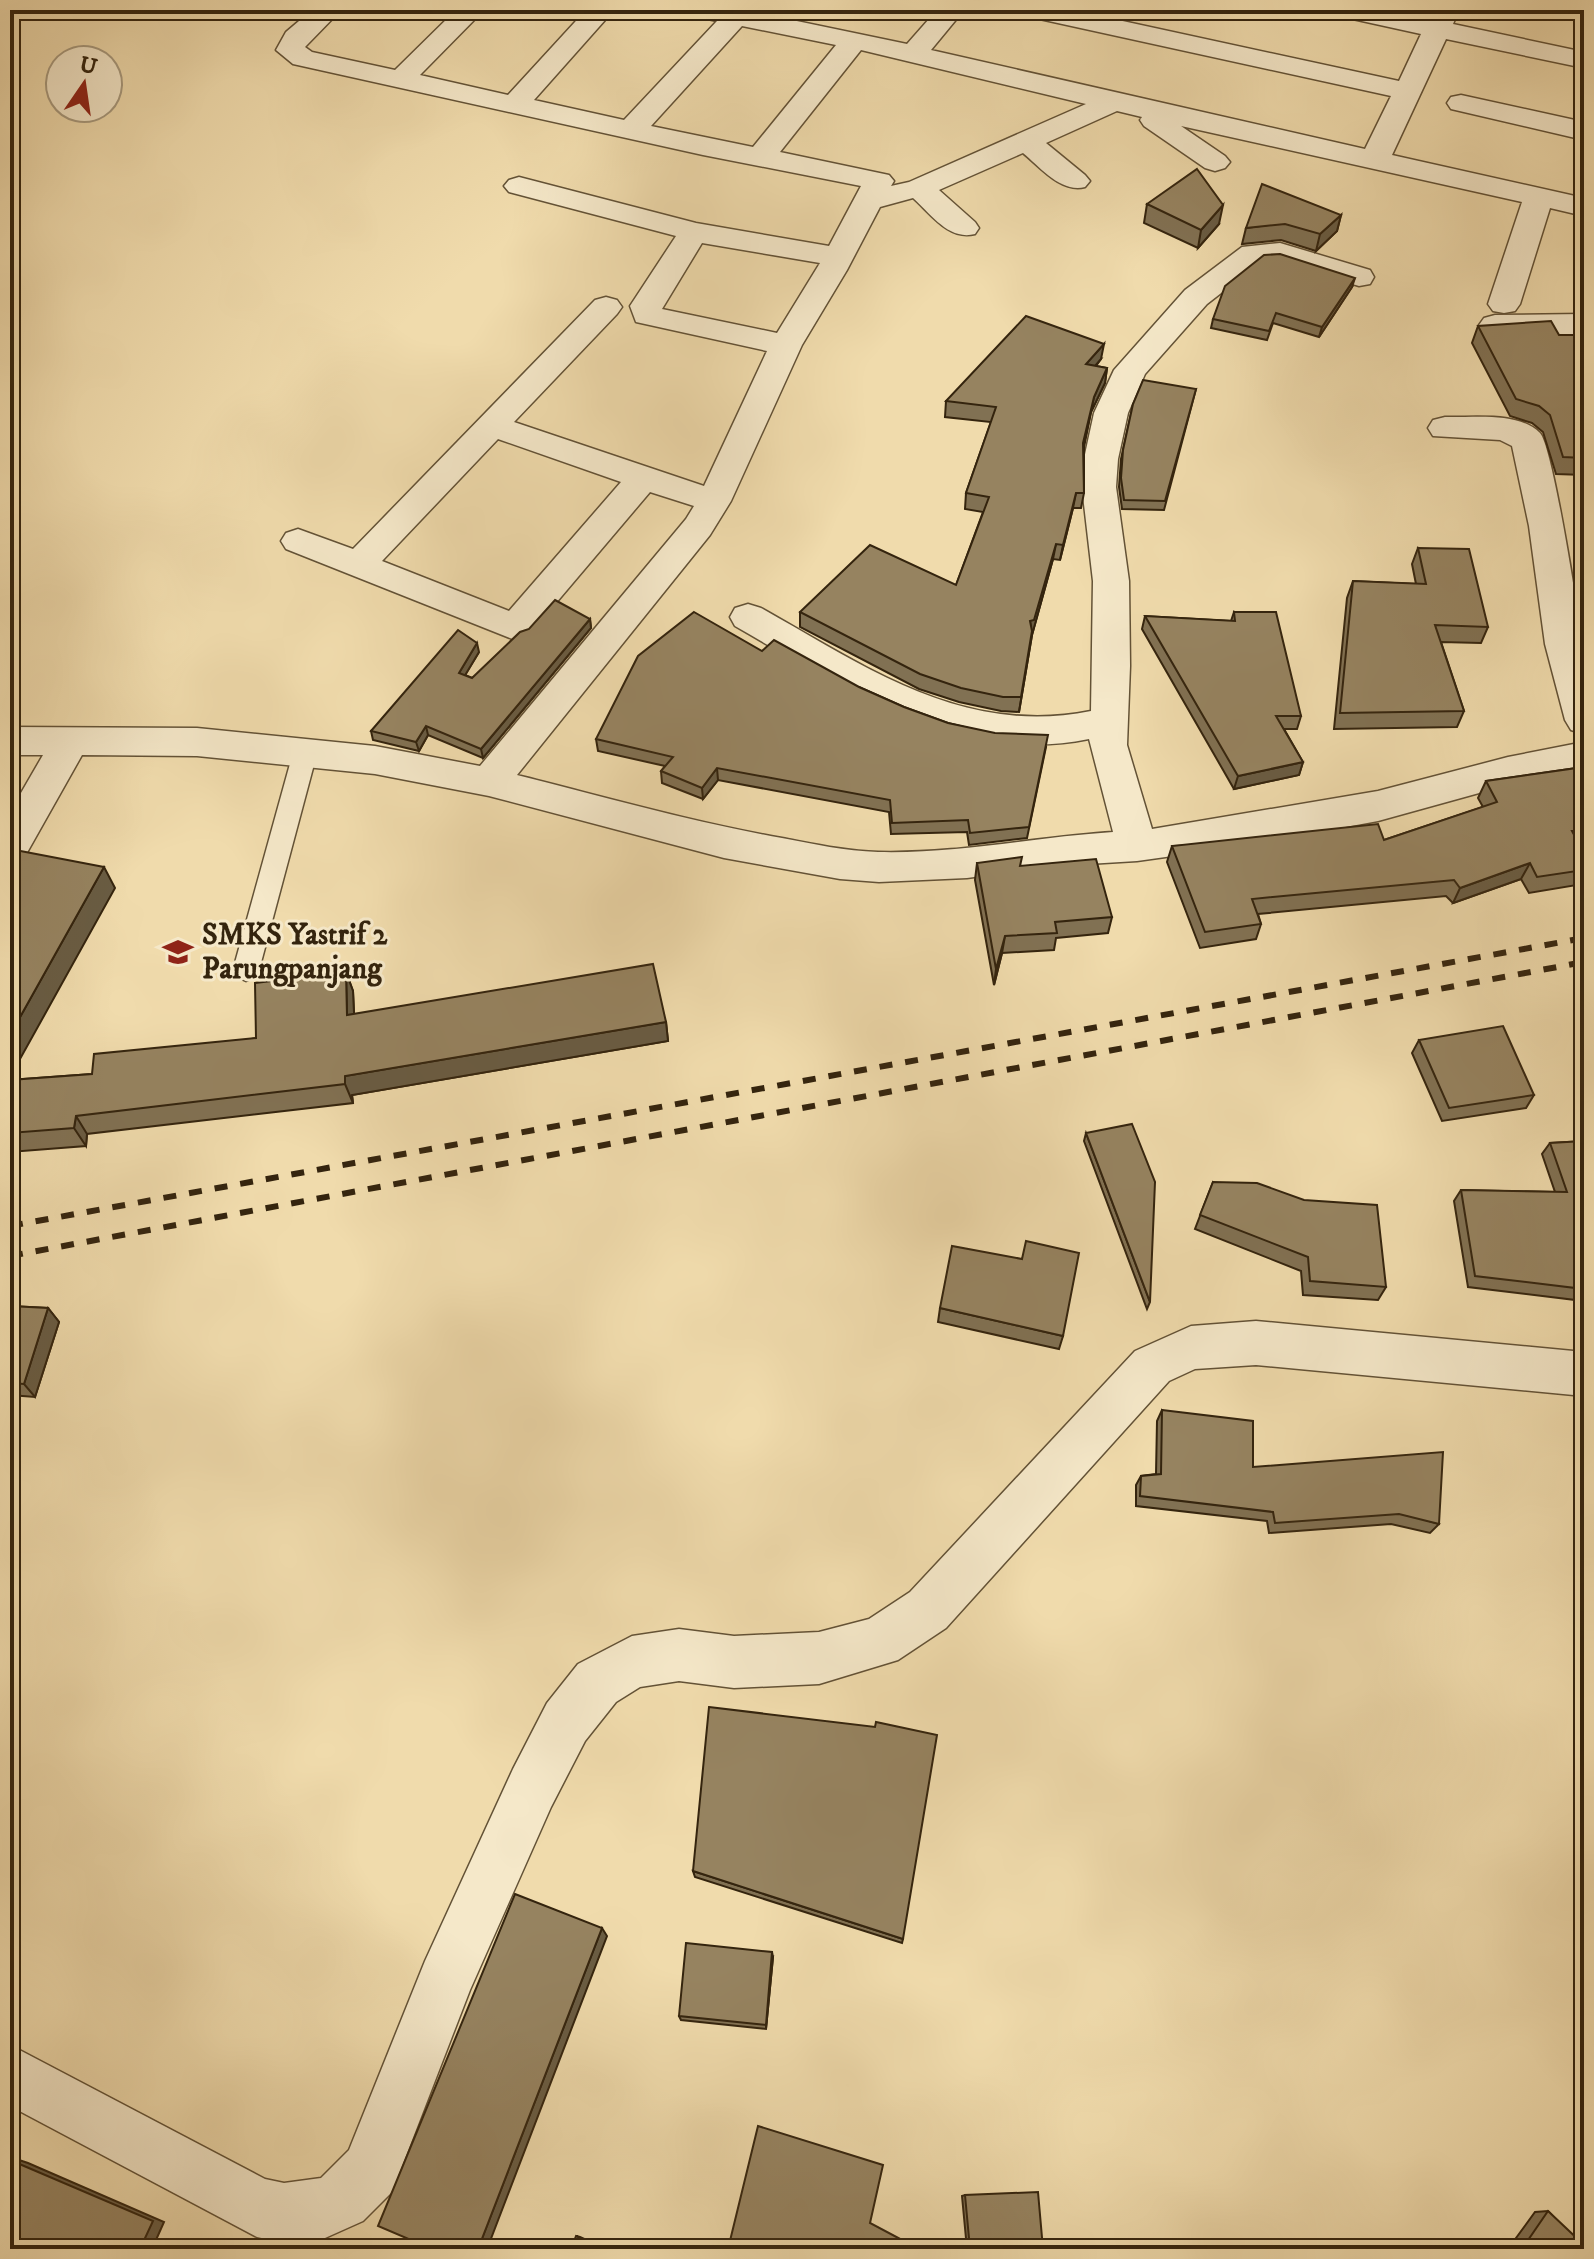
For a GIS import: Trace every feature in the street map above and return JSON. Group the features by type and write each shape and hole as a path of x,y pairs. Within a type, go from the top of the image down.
{"street":[{"path":"328,10 296,38 290,50 303,58 514,105 879,181 786,345 714,501 683,549 489,782"},
{"path":"401,79 471,10"},
{"path":"514,105 601,10"},
{"path":"704,10 854,40 1125,105 1584,207"},
{"path":"912,55 951,10"},
{"path":"1035,10 1408,91"},
{"path":"1349,10 1442,19 1584,60"},
{"path":"631,130 736,16"},
{"path":"1375,160 1442,19"},
{"path":"760,158 854,40"},
{"path":"1461,103 1584,131"},
{"path":"868,201 919,188 1125,105"},
{"path":"1125,105 1215,162"},
{"path":"1027,142 1075,181"},
{"path":"519,186 694,232 838,257"},
{"path":"919,188 964,228"},
{"path":"1539,197 1499,315 1584,324"},
{"path":"694,232 646,306 647,315 786,345"},
{"path":"1137,846 1108,745 1112,666 1111,581 1099,487 1101,459 1111,413 1130,370 1196,297 1253,253 1280,252 1359,277"},
{"path":"358,565 606,307"},
{"path":"492,426 714,501"},
{"path":"1445,428 1518,432 1528,441 1546,526 1563,644 1584,720"},
{"path":"298,541 515,627 644,477"},
{"path":"748,617 913,708 958,722 991,729 1049,732 1108,722"},
{"path":"10,741 197,742 375,760 489,782 724,843 840,864 879,867 967,863 1055,851 1137,846 1345,813 1508,771 1584,756"},
{"path":"10,847 71,741"},
{"path":"10,2074 257,2207 284,2213 325,2208 342,2200 371,2171 445,1981 532,1788 566,1722 597,1683 632,1662 664,1657 679,1655 734,1662 819,1658 880,1642 928,1610 1152,1366 1191,1348 1256,1343 1584,1374"}],"lane":[{"path":"246,970 305,753"}],"building":[{"path":"1197,169 1223,205 1201,230 1147,204"},
{"path":"1262,184 1341,215 1320,234 1285,224 1246,228"},
{"path":"1280,254 1355,278 1322,327 1276,313 1269,331 1213,319 1225,286 1264,255"},
{"path":"1026,316 1104,344 1086,364 1107,368 1094,397 1083,443 1084,493 1076,493 1063,545 1056,544 1034,620 1030,621 1032,631 1021,697 1003,697 961,688 920,674 800,612 870,545 956,585 989,497 966,493 996,407 946,401"},
{"path":"1551,321 1559,335 1584,335 1584,458 1563,457 1550,415 1539,406 1516,399 1478,326"},
{"path":"1143,380 1196,389 1165,501 1124,500 1121,478 1123,450 1133,404"},
{"path":"1418,548 1469,549 1488,627 1435,625 1464,711 1340,713 1353,581 1426,584"},
{"path":"555,600 590,619 481,749 426,726 416,742 371,731 458,630 477,643 459,673 472,678 520,632 529,629"},
{"path":"694,612 762,651 774,640 859,687 948,723 995,733 1048,735 1029,827 970,833 968,820 892,823 890,800 717,768 702,788 661,771 673,757 596,739 638,656"},
{"path":"1234,612 1276,612 1301,716 1276,716 1303,762 1238,776 1145,616 1235,621"},
{"path":"1584,767 1584,831 1572,831 1584,853 1584,870 1537,877 1530,863 1460,888 1454,880 1252,899 1261,924 1205,932 1172,846 1378,824 1384,840 1497,802 1486,781"},
{"path":"10,849 104,867 10,1035"},
{"path":"1022,857 1020,866 1096,859 1112,917 1055,922 1057,933 1005,936 996,969 977,863"},
{"path":"653,964 666,1022 345,1076 345,1084 76,1116 74,1128 10,1133 10,1080 92,1074 94,1054 256,1038 255,983 346,972 347,1015"},
{"path":"1503,1026 1534,1095 1449,1108 1419,1040"},
{"path":"1132,1124 1155,1182 1150,1302 1086,1133"},
{"path":"1584,1141 1584,1289 1475,1276 1461,1190 1567,1192 1550,1143"},
{"path":"1213,1182 1257,1183 1304,1200 1377,1205 1386,1287 1310,1281 1308,1257 1200,1215"},
{"path":"1026,1241 1079,1253 1063,1336 940,1308 952,1246 1022,1259"},
{"path":"10,1306 48,1308 24,1384 10,1383"},
{"path":"1162,1410 1253,1421 1253,1467 1443,1452 1439,1524 1399,1514 1275,1523 1273,1512 1140,1496 1141,1476 1161,1474"},
{"path":"709,1707 875,1727 876,1722 937,1735 903,1939 693,1871"},
{"path":"515,1894 602,1928 478,2249 432,2249 378,2226"},
{"path":"686,1943 772,1952 766,2025 679,2016"},
{"path":"758,2126 883,2165 870,2223 919,2249 728,2249"},
{"path":"10,2160 153,2221 140,2249 10,2249"},
{"path":"1038,2192 1043,2249 970,2249 965,2195"},
{"path":"1548,2211 1584,2245 1584,2249 1522,2249"},
{"path":"576,2236 603,2249 571,2249"},
{"path":"1278,2241 1300,2249 1277,2249"}],"railway":[{"path":"10,1226 1584,938"},
{"path":"10,1256 1584,962"}],"place":[{"name":"SMKS Yastrif 2 Parungpanjang","path":"178,952"}]}
